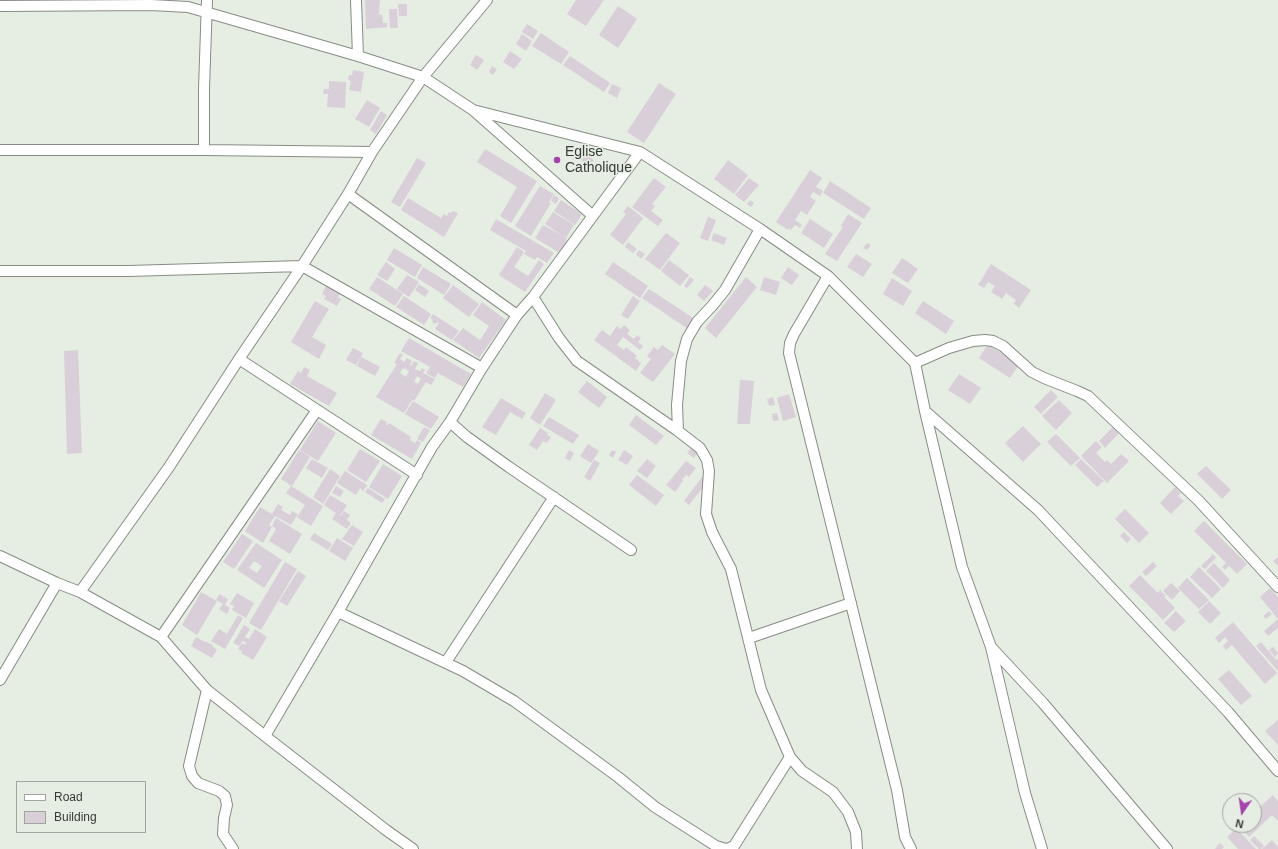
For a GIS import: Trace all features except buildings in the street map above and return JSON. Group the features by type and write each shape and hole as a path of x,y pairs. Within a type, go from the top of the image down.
{"street":[{"path":"204,150 204,89 207,0"},
{"path":"356,0 358,56"},
{"path":"80,592 169,467 239,359 302,266 348,194 372,152 423,77 487,0"},
{"path":"0,6 86,3 188,8 207,12 358,56 423,77 473,110 593,216"},
{"path":"473,110 640,152 760,229 828,276 915,363 962,567 991,647 1024,793 1042,849"},
{"path":"0,150 372,152"},
{"path":"265,736 432,447 450,422 482,368 517,315 533,297 640,152"},
{"path":"348,194 517,315"},
{"path":"678,431 677,406 681,361 687,338 696,322 725,290 760,229"},
{"path":"0,271 128,271 302,266 482,368"},
{"path":"828,276 794,334 790,343 789,353 897,790 905,837 911,849"},
{"path":"533,297 559,338 577,361 700,448 706,460 709,472 706,514 712,532 731,569 761,690 790,757 802,771 833,792 848,812 856,832 856,849"},
{"path":"915,363 949,348 973,341 993,341 1003,346 1032,372 1088,396 1198,500 1278,587"},
{"path":"239,359 417,475"},
{"path":"161,637 317,410"},
{"path":"925,411 1038,510 1228,712 1278,771"},
{"path":"450,422 467,437 631,550"},
{"path":"446,662 554,497"},
{"path":"0,556 57,583 80,592 161,637 207,690 386,830 413,849"},
{"path":"0,680 57,583"},
{"path":"749,638 851,603"},
{"path":"338,612 463,670 514,701 618,777 655,807 716,846 726,849 734,846 790,757"},
{"path":"991,647 1043,703 1167,849"},
{"path":"207,690 189,766 192,776 198,783 219,791 225,796 227,805 223,834 233,849"}],"place":[{"name":"Eglise Catholique","path":"557,160"}]}
